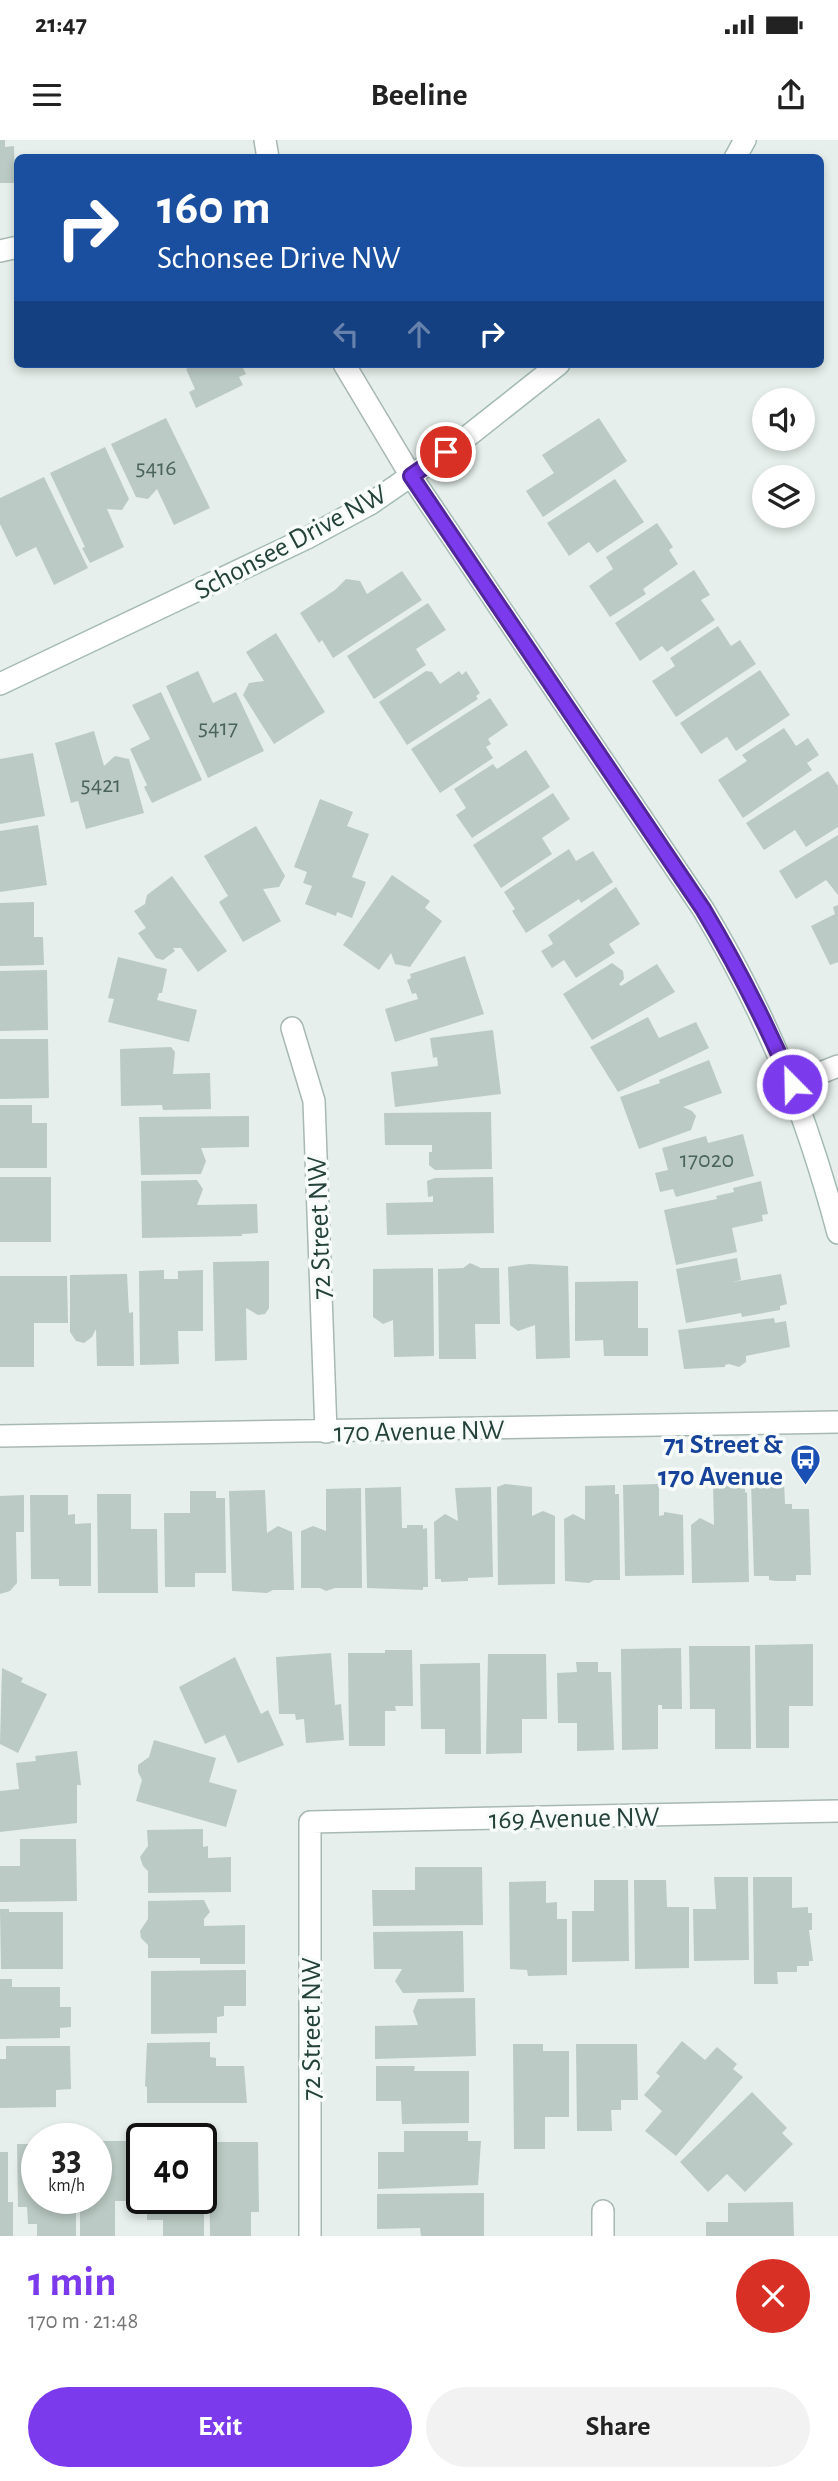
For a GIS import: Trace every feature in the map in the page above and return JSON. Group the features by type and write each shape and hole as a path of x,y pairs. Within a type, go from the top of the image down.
{"street":[{"path":"346,368 411,476 703,909 736,964 763,1016 792,1084 838,1233"},
{"name":"Schonsee Drive NW","path":"0,684 307,538 370,504 474,432 554,368"},
{"name":"72 Street NW","path":"292,1028 314,1101 326,1432"},
{"path":"792,1084 838,1066"},
{"name":"170 Avenue NW","path":"0,1436 838,1422"},
{"name":"169 Avenue NW","path":"310,1822 838,1811"},
{"name":"72 Street NW","path":"310,1822 310,2236"},
{"path":"603,2211 603,2236"}],"building":[{"path":"0,140 5,140 5,147 14,146 14,183 0,183"},
{"path":"243,368 246,374 239,377 243,385 196,408 189,392 195,389 186,369"},
{"path":"166,418 210,508 174,525 157,489 148,499 136,497 111,444"},
{"path":"599,418 627,461 543,517 526,491 554,473 542,455"},
{"path":"105,447 129,499 122,510 107,509 124,547 90,563 50,473"},
{"path":"44,477 88,568 54,585 36,547 16,557 0,524 0,498"},
{"path":"615,479 644,522 597,553 589,542 569,556 547,523"},
{"path":"657,523 673,547 669,550 678,564 643,589 646,594 610,617 589,586 613,569 606,557"},
{"path":"694,570 710,595 701,600 715,620 667,652 662,646 640,661 615,623"},
{"path":"402,571 422,600 333,658 322,640 319,643 300,613 335,590 346,579 360,581 367,594"},
{"path":"428,603 446,630 416,649 426,665 374,699 347,656"},
{"path":"718,626 731,646 740,640 756,664 676,717 652,681 675,666 670,658"},
{"path":"276,633 325,712 274,744 243,695 249,683 264,681 246,652"},
{"path":"760,670 790,715 736,751 727,737 701,754 680,723"},
{"path":"198,671 213,703 236,692 264,751 208,778 166,686"},
{"path":"426,671 432,672 440,684 459,671 462,675 466,671 480,693 476,696 478,699 407,745 379,702"},
{"path":"161,692 202,780 152,803 144,787 147,785 130,749 150,739 132,705"},
{"path":"490,698 508,725 488,739 491,744 486,747 493,758 440,793 411,749"},
{"path":"784,728 796,746 808,738 819,755 807,763 812,770 743,818 718,780 747,761 742,755"},
{"path":"94,731 104,766 115,756 129,759 144,813 86,829 78,801 71,803 55,743"},
{"path":"526,750 550,787 472,838 456,815 466,808 454,789 493,764 497,769"},
{"path":"33,753 45,816 0,824 0,759"},
{"path":"828,771 838,786 838,827 806,847 795,830 764,850 746,823"},
{"path":"553,793 570,819 542,838 552,854 501,888 473,845"},
{"path":"320,799 353,812 347,826 369,834 352,877 366,882 352,918 337,912 336,916 305,904 312,886 303,883 307,872 294,867"},
{"path":"38,825 47,885 0,892 0,831"},
{"path":"256,826 285,876 279,887 263,889 281,921 243,942 219,902 228,896 204,856"},
{"path":"838,835 838,895 826,880 796,899 779,871"},
{"path":"569,849 576,861 593,851 613,882 581,903 579,899 526,933 504,892"},
{"path":"392,875 430,901 425,908 442,921 410,967 395,964 391,953 379,970 343,945"},
{"path":"172,876 227,951 198,972 181,948 173,948 175,951 163,960 156,958 138,933 146,928 134,911 145,904 147,895"},
{"path":"616,887 640,924 609,944 615,953 576,978 564,960 552,968 541,951 553,944 548,935"},
{"path":"34,902 34,937 43,937 44,965 0,966 0,903"},
{"path":"838,905 838,962 830,965 811,926 835,914 833,907"},
{"path":"465,956 484,1014 395,1042 385,1009 418,999 416,993 412,994 407,980 411,978 410,974"},
{"path":"118,957 167,969 162,993 159,993 157,1000 197,1010 189,1042 108,1022 114,999 108,998"},
{"path":"612,963 623,971 624,979 619,984 621,986 657,964 675,992 592,1040 563,994"},
{"path":"47,970 48,1030 0,1031 0,971"},
{"path":"648,1017 659,1038 696,1022 709,1048 618,1092 590,1047"},
{"path":"493,1030 501,1094 395,1107 391,1072 438,1066 437,1057 433,1058 430,1038"},
{"path":"0,1039 48,1039 49,1098 0,1099"},
{"path":"171,1047 175,1052 173,1074 210,1073 211,1109 163,1110 162,1105 121,1106 120,1049"},
{"path":"709,1060 722,1093 683,1107 696,1116 691,1130 639,1149 620,1097 660,1083 659,1080"},
{"path":"0,1105 32,1105 32,1123 47,1123 47,1168 0,1168"},
{"path":"491,1112 492,1169 435,1170 429,1165 432,1145 385,1145 384,1113"},
{"path":"249,1116 249,1147 201,1148 206,1161 201,1174 141,1175 139,1117"},
{"path":"743,1134 754,1176 676,1197 673,1189 660,1192 655,1173 668,1170 662,1148 706,1136 708,1143"},
{"path":"0,1177 51,1177 51,1242 0,1242"},
{"path":"493,1177 494,1233 387,1235 386,1203 433,1202 433,1196 428,1197 427,1181 435,1178"},
{"path":"197,1180 203,1189 197,1205 257,1204 258,1233 242,1236 142,1238 141,1181"},
{"path":"761,1181 768,1214 762,1215 763,1221 732,1228 737,1252 676,1265 664,1210 717,1199 716,1196 734,1192 733,1188"},
{"path":"737,1258 741,1280 733,1282 781,1274 787,1304 780,1306 780,1310 742,1317 741,1313 686,1323 676,1269"},
{"path":"269,1261 269,1308 265,1314 258,1315 246,1308 247,1360 215,1361 213,1262"},
{"path":"470,1263 481,1268 499,1268 500,1324 475,1324 476,1359 439,1359 438,1269 463,1268"},
{"path":"529,1264 568,1266 570,1358 536,1359 535,1325 518,1331 510,1325 508,1267"},
{"path":"433,1268 434,1356 394,1357 393,1320 383,1324 373,1317 373,1269"},
{"path":"164,1270 164,1279 178,1279 178,1271 203,1270 203,1331 178,1331 179,1364 140,1365 139,1271"},
{"path":"127,1274 129,1313 133,1312 134,1366 97,1366 96,1329 92,1337 84,1343 76,1341 70,1332 70,1275"},
{"path":"0,1276 67,1276 68,1323 34,1323 34,1367 0,1367"},
{"path":"638,1281 638,1328 648,1328 648,1356 604,1356 603,1340 575,1341 575,1282"},
{"path":"774,1318 775,1323 786,1321 790,1347 746,1356 746,1362 739,1367 729,1364 725,1367 684,1369 678,1330"},
{"path":"784,1482 785,1504 792,1504 792,1509 809,1509 811,1575 796,1575 796,1581 776,1581 769,1580 769,1576 754,1576 751,1483"},
{"path":"713,1483 745,1483 749,1582 692,1583 691,1525 700,1518 714,1525"},
{"path":"505,1484 532,1487 532,1516 543,1511 555,1516 555,1584 498,1585 497,1487"},
{"path":"659,1484 659,1516 664,1515 664,1512 683,1515 684,1575 625,1576 623,1485"},
{"path":"615,1485 615,1494 619,1494 620,1580 594,1580 589,1583 565,1581 564,1519 573,1514 585,1520 585,1486"},
{"path":"401,1487 402,1528 407,1528 407,1525 423,1525 423,1529 427,1528 428,1587 423,1587 423,1590 367,1588 365,1488"},
{"path":"491,1487 493,1577 441,1582 441,1579 435,1579 434,1522 445,1514 458,1521 455,1488"},
{"path":"361,1488 362,1588 335,1588 326,1591 320,1588 301,1588 301,1531 313,1526 326,1531 326,1489"},
{"path":"265,1490 267,1533 278,1526 292,1532 294,1590 273,1590 267,1593 232,1591 229,1491"},
{"path":"190,1491 216,1491 216,1498 225,1498 226,1573 195,1573 195,1587 165,1587 164,1513 190,1513"},
{"path":"97,1494 131,1494 131,1529 157,1529 158,1593 98,1593"},
{"path":"24,1495 24,1532 16,1532 17,1583 10,1591 0,1594 0,1496"},
{"path":"30,1495 68,1495 68,1515 75,1514 75,1524 91,1523 91,1586 59,1586 59,1579 31,1579"},
{"path":"813,1644 813,1706 789,1706 789,1748 756,1748 755,1645"},
{"path":"689,1646 750,1646 751,1749 715,1749 715,1709 690,1709"},
{"path":"681,1648 682,1709 662,1709 662,1705 658,1705 658,1749 622,1750 621,1649"},
{"path":"385,1650 412,1650 413,1706 395,1706 396,1711 385,1711 385,1746 349,1746 348,1653 385,1653"},
{"path":"331,1653 335,1705 341,1704 344,1740 306,1743 304,1719 296,1720 295,1714 279,1714 276,1657"},
{"path":"488,1654 546,1654 547,1719 522,1719 522,1753 486,1754"},
{"path":"235,1657 261,1714 268,1710 284,1745 238,1763 225,1735 205,1744 179,1687"},
{"path":"576,1662 598,1662 598,1672 611,1672 614,1750 577,1751 577,1723 558,1723 557,1673 577,1672"},
{"path":"480,1663 481,1754 445,1754 445,1729 421,1729 420,1664"},
{"path":"2,1668 23,1678 21,1682 47,1694 18,1753 0,1744"},
{"path":"154,1740 216,1758 209,1782 237,1790 226,1827 136,1801 142,1780 138,1765 149,1757"},
{"path":"77,1751 81,1785 77,1785 77,1823 0,1832 0,1791 19,1789 16,1763 36,1761 35,1756"},
{"path":"203,1829 203,1847 208,1846 208,1858 231,1857 231,1892 148,1893 148,1871 140,1857 148,1846 147,1830"},
{"path":"20,1839 76,1839 77,1901 0,1902 0,1866 20,1866"},
{"path":"415,1867 482,1867 483,1925 373,1926 372,1890 415,1890"},
{"path":"714,1877 748,1877 749,1960 694,1961 693,1909 716,1909"},
{"path":"753,1877 792,1877 792,1908 808,1907 808,1913 812,1913 812,1930 809,1930 813,1961 809,1961 809,1966 797,1966 797,1972 777,1972 778,1984 754,1984"},
{"path":"594,1880 628,1880 629,1961 572,1962 572,1911 594,1911"},
{"path":"634,1880 666,1880 667,1907 689,1907 689,1968 635,1969"},
{"path":"546,1881 546,1903 557,1902 557,1919 567,1919 567,1975 528,1976 527,1970 510,1969 509,1882"},
{"path":"204,1900 210,1912 204,1919 204,1926 245,1925 245,1964 200,1964 200,1958 148,1958 148,1945 141,1938 140,1931 148,1919 148,1901"},
{"path":"0,1909 9,1909 9,1912 63,1912 63,1969 1,1969"},
{"path":"463,1931 464,1992 403,1993 395,1981 402,1969 374,1969 373,1932"},
{"path":"246,1970 246,2006 224,2006 224,2016 217,2017 217,2033 151,2034 151,1971"},
{"path":"0,1979 12,1979 12,1987 60,1987 60,2007 71,2007 71,2027 60,2028 60,2038 0,2039"},
{"path":"475,1998 476,2056 375,2059 375,2026 418,2025 413,2011 418,1999"},
{"path":"682,2041 705,2060 717,2047 737,2064 733,2069 743,2077 676,2156 645,2131 662,2111 644,2095 660,2076 656,2073"},
{"path":"210,2042 210,2057 216,2058 216,2066 244,2066 247,2103 147,2103 147,2043"},
{"path":"513,2044 543,2044 543,2051 569,2051 569,2117 545,2117 545,2149 514,2149"},
{"path":"576,2044 637,2044 638,2100 621,2100 621,2110 611,2110 612,2131 577,2131"},
{"path":"6,2046 70,2046 71,2089 56,2090 56,2107 0,2108 0,2059 6,2059"},
{"path":"376,2066 415,2066 414,2071 469,2071 469,2123 402,2124 401,2101 376,2101"},
{"path":"752,2092 787,2128 782,2133 793,2144 745,2192 727,2174 708,2192 680,2162"},
{"path":"404,2131 468,2131 468,2141 481,2141 478,2185 378,2189 378,2152 404,2152"},
{"path":"112,2141 126,2141 126,2201 115,2201 115,2236 80,2236 80,2214 112,2214"},
{"path":"217,2142 258,2142 259,2212 251,2212 251,2236 210,2236 210,2214 217,2214"},
{"path":"17,2144 21,2144 21,2207 18,2207"},
{"path":"0,2152 8,2152 8,2202 13,2202 13,2236 0,2236"},
{"path":"484,2193 484,2236 421,2236 420,2228 377,2229 377,2194"},
{"path":"793,2202 794,2236 706,2236 706,2222 728,2222 728,2203"},
{"path":"27,2214 76,2214 76,2236 37,2236 37,2224 28,2224"},
{"path":"147,2214 204,2214 204,2236 163,2236 163,2220 147,2220"}],"place":[{"name":"71 Street & 170 Avenue","path":"806,1486"}],"route":[{"path":"446,452 411,476 703,909 763,1016 792,1084"}]}
